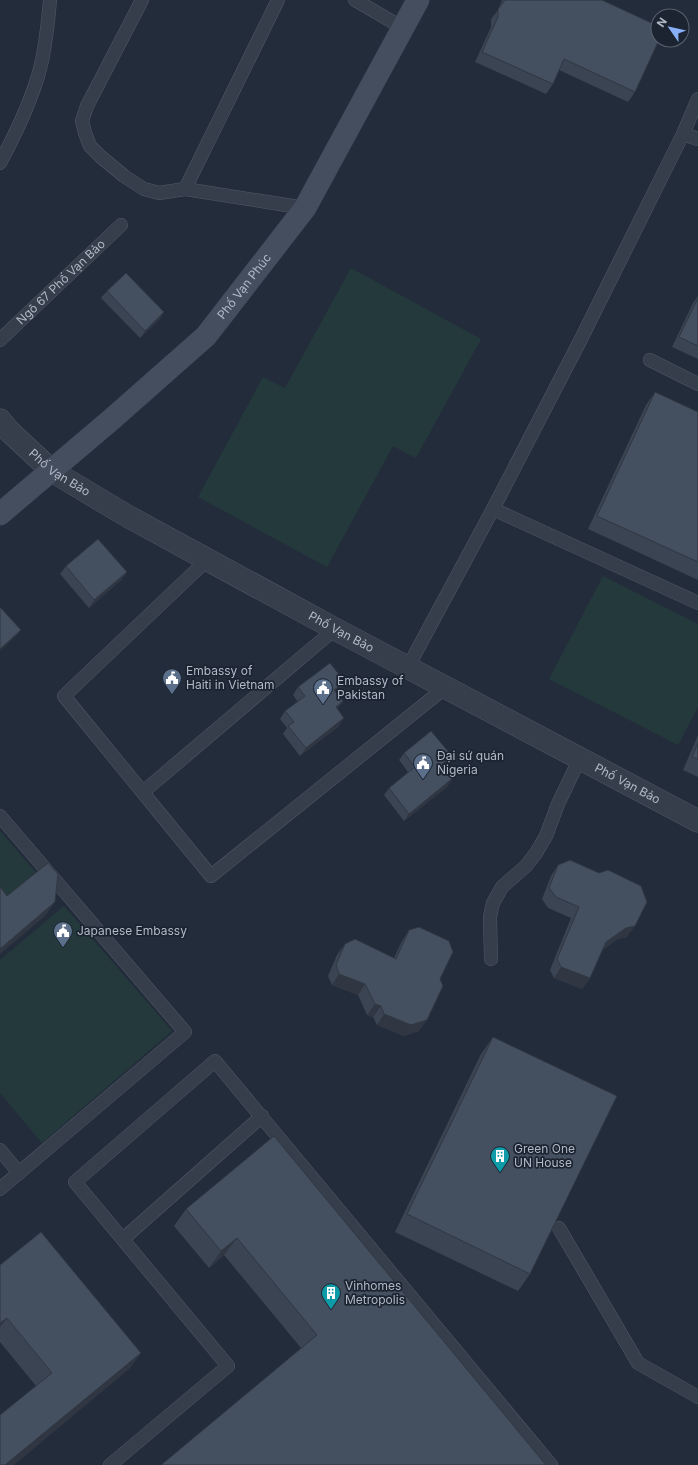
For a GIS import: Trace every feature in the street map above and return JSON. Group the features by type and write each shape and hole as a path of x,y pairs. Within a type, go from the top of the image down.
{"street":[{"name":"Phố Vạn Phúc","path":"0,514 52,471 206,336 305,208 418,0"},
{"name":"Phố Vạn Bảo","path":"0,420 10,432 52,471 129,517 335,629 698,821"}],"lane":[{"path":"0,163 17,130 38,76 48,22 50,0"},
{"path":"142,0 86,106 82,121 84,133 90,146 124,176 144,189 159,192 186,189 305,208"},
{"path":"186,189 278,0"},
{"path":"355,0 403,28"},
{"path":"408,667 493,509 583,334 683,134 698,99"},
{"path":"683,134 698,139"},
{"name":"Ngõ 67 Phố Vạn Bảo","path":"0,340 121,225"},
{"path":"650,360 698,384"},
{"path":"493,509 698,603"},
{"path":"207,560 64,696 211,876 446,687"},
{"path":"143,792 335,629"},
{"path":"491,959 490,917 494,903 502,887 526,866 536,853 546,836 558,804 580,758"},
{"path":"0,816 185,1032 0,1189"},
{"path":"110,1465 228,1366 75,1182 216,1060 551,1465"},
{"path":"123,1239 262,1116"},
{"path":"0,1150 19,1173"},
{"path":"559,1228 638,1363 698,1397"}],"green space":[{"path":"351,268 481,339 416,458 393,446 327,567 198,497 263,377 285,388"},
{"path":"603,576 698,624 698,707 678,745 549,679"},
{"path":"0,831 39,876 0,913"},
{"name":"Japanese Embassy","path":"64,906 172,1031 42,1143 0,1093 0,960"}],"building":[{"path":"505,0 602,0 650,22 650,48 655,48 635,92 564,59 553,84 482,52 498,17 498,9"},
{"path":"126,273 164,312 145,331 107,291"},
{"path":"698,298 698,346 679,337"},
{"path":"655,392 698,412 698,562 597,516"},
{"path":"98,539 127,572 94,600 66,566"},
{"path":"0,607 21,630 0,649"},
{"path":"330,663 345,682 334,690 343,701 336,707 344,718 306,748 288,726 294,722 285,711 305,696 298,687"},
{"name":"Đại sứ quán Nigeria","path":"431,731 452,756 442,764 453,778 409,814 389,788 415,767 404,753"},
{"path":"698,743 698,759 692,757"},
{"path":"570,860 599,873 608,870 641,886 647,902 635,926 626,928 606,942 590,978 561,967 557,959 579,907 556,897 549,888 558,865"},
{"path":"48,863 58,874 55,902 0,949 0,887 7,896"},
{"path":"419,927 449,941 453,952 440,979 443,986 427,1020 411,1025 384,1014 381,1006 375,1004 365,984 339,974 336,965 345,944 355,939 396,959 409,930"},
{"name":"Green One UN House","path":"493,1037 617,1096 530,1274 407,1214"},
{"name":"Vinhomes Metropolis","path":"274,1136 546,1465 161,1465 317,1335 237,1238 221,1251 186,1209"},
{"path":"41,1232 141,1353 5,1465 0,1465 0,1415 52,1373 7,1318 0,1323 0,1265"}],"place":[{"name":"Embassy of Haiti in Vietnam","path":"172,695"},
{"name":"Embassy of Pakistan","path":"323,705"},
{"name":"Đại sứ quán Nigeria","path":"423,780"},
{"name":"Japanese Embassy","path":"63,948"},
{"name":"Green One UN House","path":"500,1173"},
{"name":"Vinhomes Metropolis","path":"331,1310"}]}
